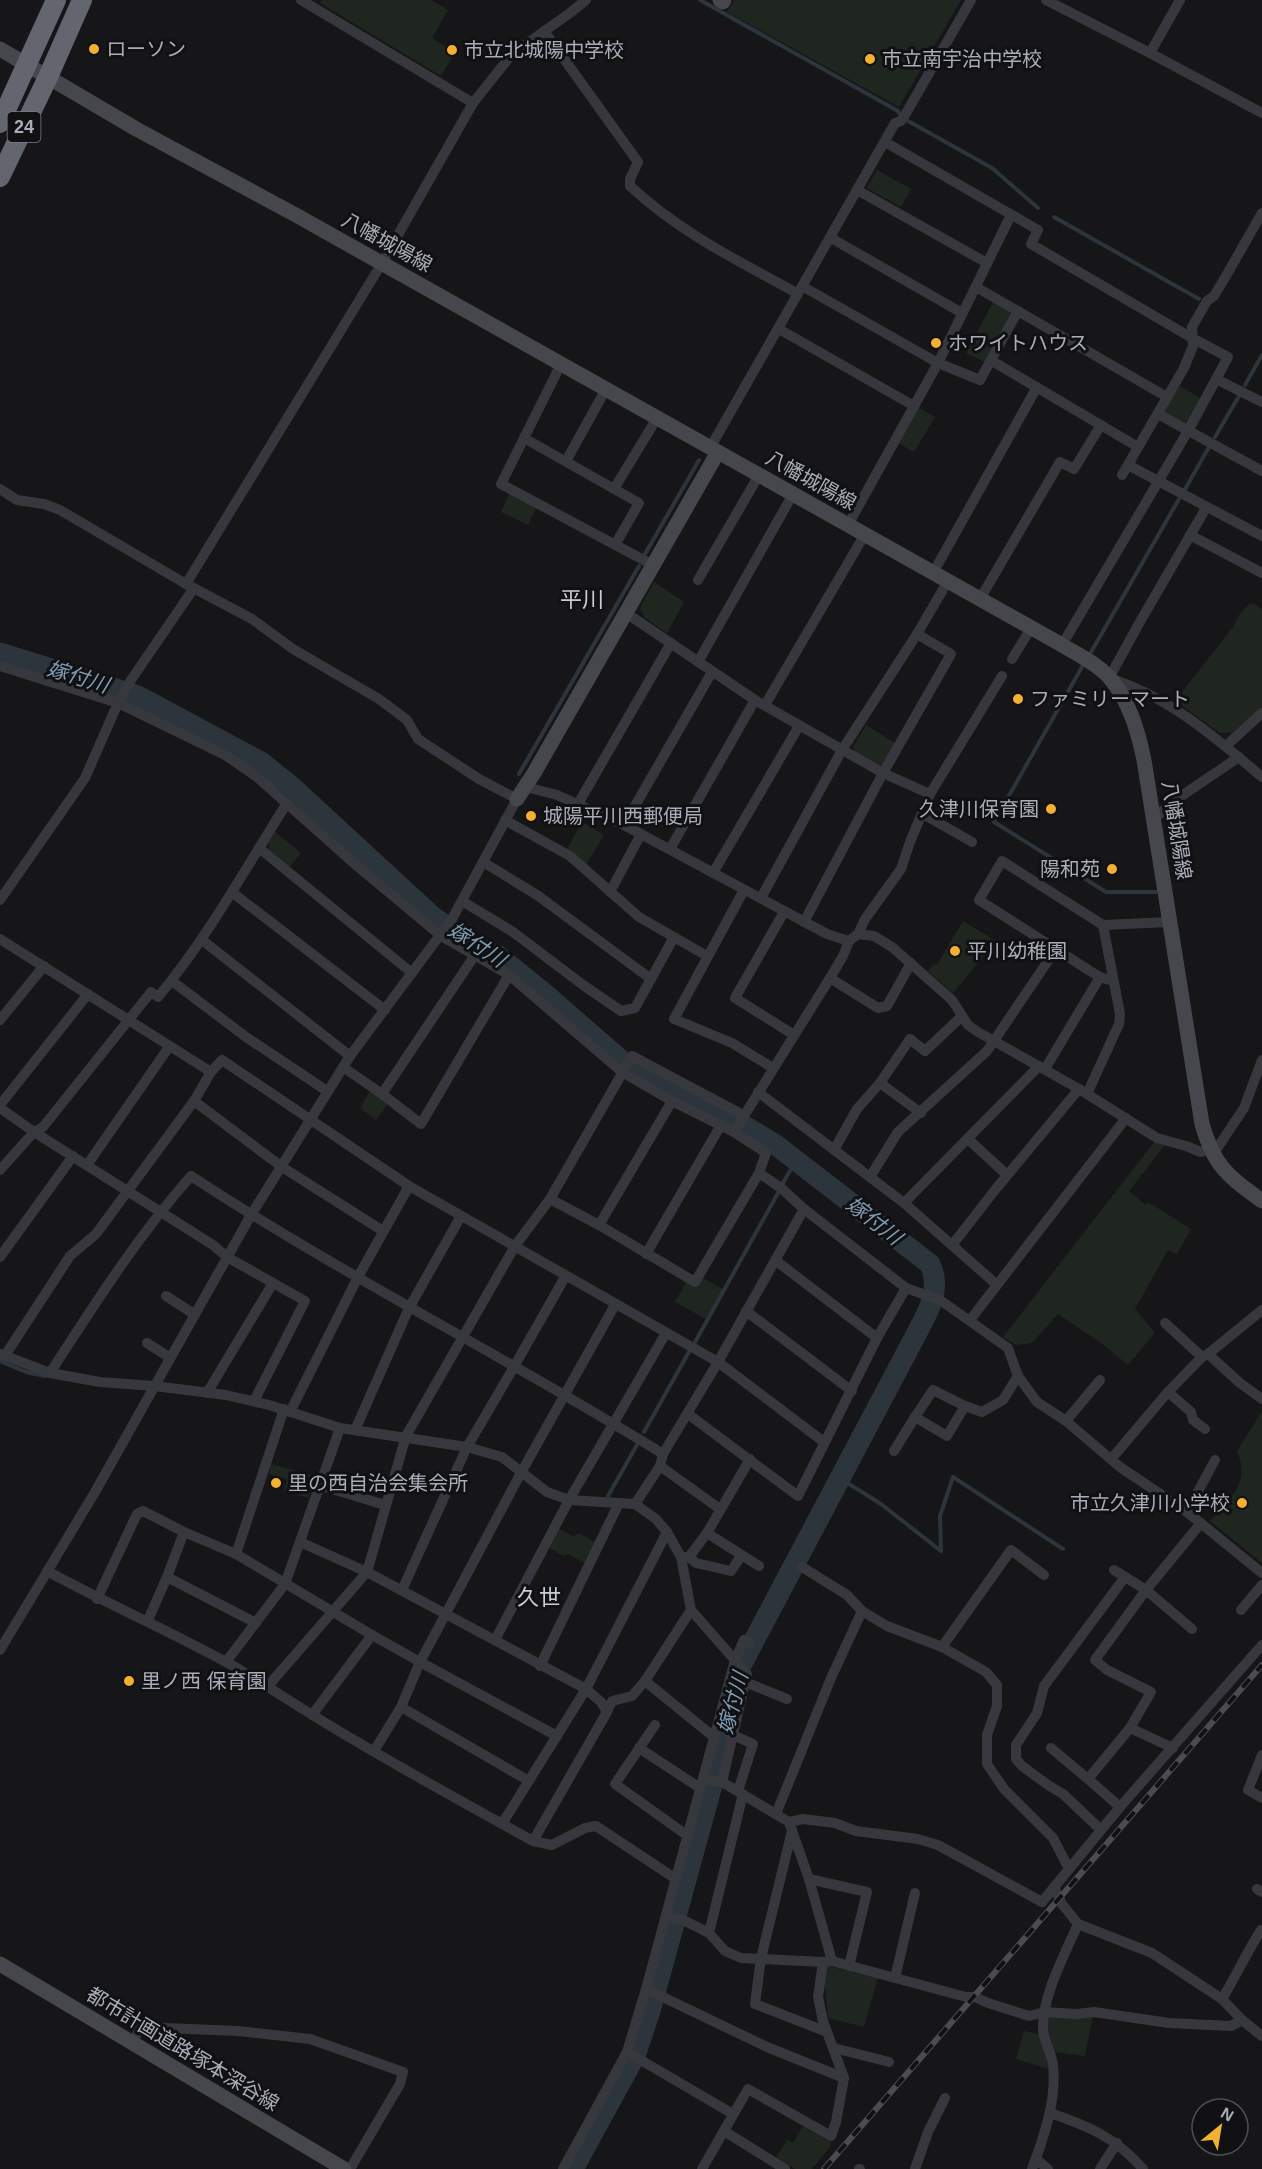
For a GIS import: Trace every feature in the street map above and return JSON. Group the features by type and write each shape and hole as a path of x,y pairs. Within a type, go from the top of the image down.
{"highway":[{"name":"24","path":"0,123 28,66 56,0"},
{"name":"24","path":"0,177 82,0"}],"main road":[{"name":"八幡城陽線","path":"0,49 138,130 382,263 1062,645 1092,663 1109,678 1129,708 1137,729 1154,819 1202,1124 1210,1150 1217,1162 1234,1181 1262,1202"},
{"path":"521,793 626,613 714,450"},
{"name":"都市計画道路塚本深谷線","path":"0,1964 344,2169"}],"street":[{"path":"301,0 473,103"},
{"path":"0,900 85,778 118,703 131,680 190,586 382,263 473,103 512,54 586,0"},
{"path":"714,450 799,289 831,238 895,123 903,118 971,0"},
{"path":"1046,0 1262,113"},
{"path":"1150,53 1180,0"},
{"path":"544,31 638,162 630,179 630,186 650,205 726,254 799,289 938,363 980,380 1018,311"},
{"path":"885,142 1038,230 1031,244 1228,357 1188,431 1062,645"},
{"path":"857,190 987,263"},
{"path":"1262,213 1214,296 1207,301 1192,327 1193,346 1184,368 1125,470 1158,482 1262,536"},
{"path":"848,525 938,363 1011,215"},
{"path":"831,238 962,313"},
{"path":"976,287 1167,397"},
{"path":"779,329 914,406"},
{"path":"992,361 1138,447"},
{"path":"561,364 501,484 653,565"},
{"path":"1216,379 1262,402"},
{"path":"933,573 1037,387"},
{"path":"566,461 606,389"},
{"path":"1158,414 1262,471"},
{"path":"615,489 657,418"},
{"path":"980,599 1060,462 1074,469 1101,425"},
{"path":"524,438 639,503 615,545"},
{"path":"698,580 759,475"},
{"path":"0,489 17,500 44,504 60,510 190,586 252,619 293,649 380,699 407,720 418,740 479,779 521,793 557,795 578,804 670,849 827,934 853,937 874,936 892,947 952,1000 968,1025 1157,1138 1201,1152 1218,1147 1244,1108 1262,1060"},
{"path":"698,662 793,494"},
{"path":"1206,508 1109,678 1127,683 1189,718 1262,777"},
{"path":"670,849 865,534"},
{"path":"1190,535 1262,573"},
{"path":"761,898 842,750 917,634 948,581"},
{"path":"626,613 760,703 883,773 930,795"},
{"path":"1012,659 1031,628"},
{"path":"804,922 883,773 951,654 917,634"},
{"path":"578,804 671,643"},
{"path":"0,666 118,703 225,754 257,777 357,866 442,934 509,975 622,1072 672,1101 734,1132 766,1153 759,1173 695,1282 550,1199"},
{"path":"624,825 712,672"},
{"path":"734,1132 853,937 901,869 930,795 1002,676"},
{"path":"1226,746 1262,712"},
{"path":"713,873 799,726"},
{"path":"1154,819 1171,803 1239,757"},
{"path":"0,1650 95,1492 251,1215 350,1056 452,919 521,793"},
{"path":"0,1170 34,1132 43,1127 151,992 158,997 172,981 233,894 287,803"},
{"path":"922,814 972,842"},
{"path":"505,820 570,856 639,917 707,956"},
{"path":"610,892 641,834"},
{"path":"259,848 412,973"},
{"path":"1113,981 1100,977 979,900 1002,861 1103,925 1170,922"},
{"path":"483,862 537,895 651,979"},
{"path":"744,890 674,1019 732,1043 772,1068"},
{"path":"233,894 385,1010"},
{"path":"462,901 513,932 621,1011 635,1008 674,937"},
{"path":"784,912 735,999 794,1035"},
{"path":"953,1244 1007,1175 1083,1092 1119,1024 1120,1014 1103,925"},
{"path":"0,939 211,1072"},
{"path":"202,940 350,1056"},
{"path":"870,1177 898,1132 987,1051 1056,950"},
{"path":"382,1094 475,956"},
{"path":"830,978 878,1008 887,1006 911,963"},
{"path":"0,1020 44,966"},
{"path":"343,1067 421,1124 509,975"},
{"path":"904,1203 1042,1068 1100,977"},
{"path":"172,981 246,1037 327,1091"},
{"path":"88,994 0,1106 34,1132 213,1245 227,1257 305,1301 254,1401"},
{"path":"834,1150 857,1109 880,1083 910,1039 925,1051 962,1016"},
{"path":"87,1165 169,1047"},
{"path":"268,1686 367,1572 406,1436 516,1246 550,1199 632,1056 743,1115"},
{"path":"741,1556 731,1571 696,1563 685,1557 656,1519 635,1504 569,1500 548,1492 502,1457 467,1446 340,1428 254,1401 154,1386 100,1382 50,1373 2,1356 70,1256 96,1234 194,1101 211,1072 222,1060 409,1186 718,1362 824,1442"},
{"path":"880,1083 921,1113"},
{"path":"758,1092 904,1203 996,1284"},
{"path":"194,1101 282,1167 383,1231"},
{"path":"599,1225 672,1101"},
{"path":"970,1320 1126,1118"},
{"path":"646,1254 721,1125"},
{"path":"968,1139 1007,1175"},
{"path":"0,1257 73,1156"},
{"path":"759,1173 906,1288 940,1300 1008,1348 1018,1376 1037,1402 1066,1420 1120,1467 1187,1512 1262,1573"},
{"path":"50,1373 113,1276 160,1211 191,1176 251,1215 409,1308 565,1394 663,1454"},
{"path":"236,1554 287,1410 409,1186"},
{"path":"635,1504 660,1466 663,1454 804,1209"},
{"path":"355,1430 409,1308 461,1216"},
{"path":"775,1260 877,1338"},
{"path":"402,1590 467,1446 565,1276"},
{"path":"207,1393 273,1283"},
{"path":"688,1414 798,1496 877,1338 906,1288"},
{"path":"166,1296 195,1314"},
{"path":"374,1751 401,1707 420,1662 615,1305"},
{"path":"1112,1458 1168,1392 1205,1355 1262,1310"},
{"path":"746,1311 852,1391"},
{"path":"1165,1323 1262,1399"},
{"path":"495,1640 569,1500 666,1333"},
{"path":"147,1343 170,1357"},
{"path":"894,1451 933,1390 982,1412 1003,1400 1018,1376"},
{"path":"1066,1420 1100,1380"},
{"path":"1168,1392 1191,1412 1193,1420 1205,1430"},
{"path":"915,1417 947,1436 965,1406"},
{"path":"226,1662 285,1584 340,1428"},
{"path":"750,1459 707,1533 685,1557 691,1610 735,1660 746,1678 787,1699"},
{"path":"1187,1512 1215,1460"},
{"path":"660,1466 720,1509"},
{"path":"319,1485 385,1505"},
{"path":"540,1666 619,1503"},
{"path":"97,1599 137,1514 143,1511 184,1532 236,1554 372,1635 557,1736"},
{"path":"1088,1779 1130,1728 1150,1692 1107,1671 1095,1660 1146,1590 1201,1523"},
{"path":"147,1620 184,1532"},
{"path":"502,1824 586,1689 667,1532"},
{"path":"707,1533 759,1566"},
{"path":"300,1542 367,1572 586,1689 601,1702 607,1712"},
{"path":"942,1647 1011,1550 1044,1575"},
{"path":"802,1567 848,1595 862,1611 887,1626 942,1647 986,1672 997,1685 997,1706 987,1735 987,1764 1004,1789 1053,1838 1069,1869"},
{"path":"1114,1570 1146,1590 1192,1629"},
{"path":"47,1571 97,1599 147,1620 226,1662 312,1715 533,1841 552,1845 585,1828 596,1826 676,1879"},
{"path":"167,1577 256,1623"},
{"path":"1101,1830 1063,1794 1022,1766 1016,1759 1016,1745 1037,1713 1044,1686 1125,1577"},
{"path":"1241,1610 1262,1585"},
{"path":"533,1841 612,1701 632,1696 645,1682 691,1610"},
{"path":"776,1814 831,1678 862,1611"},
{"path":"312,1715 372,1635"},
{"path":"562,2169 627,2052 735,1660 744,1640 749,1643"},
{"path":"827,2032 755,2004 761,1958 791,1826 803,1819 835,1822 856,1831 918,1839 938,1845 1042,1902 1120,1806 1262,1645"},
{"path":"722,1782 746,1678"},
{"path":"645,1682 714,1737"},
{"path":"401,1707 529,1781"},
{"path":"655,1725 615,1784 688,1836"},
{"path":"1130,1728 1173,1748"},
{"path":"708,1933 753,1744 733,1735"},
{"path":"639,1748 701,1784 722,1782 776,1814 791,1826 809,1879 827,1962 818,1997 823,2021 844,2078 836,2122 831,2136 748,2089 702,2169"},
{"path":"1051,1748 1120,1806"},
{"path":"1262,1755 1248,1791 1262,1798"},
{"path":"809,1879 867,1892 849,1966"},
{"path":"1054,1887 1062,1904 1078,1924 1152,1953 1222,1999 1262,2037"},
{"path":"895,1978 915,1893"},
{"path":"666,1916 683,1920 708,1933 725,1951 741,1958 827,1962 849,1966 966,1997 975,1997 1029,2016 1045,2012 1076,2014 1094,2012 1169,2023 1231,2026 1242,2020"},
{"path":"1048,2169 1034,2164 1050,2113 1053,2064 1042,2030 1047,1997 1078,1924"},
{"path":"1222,1999 1242,1967 1246,1952 1261,1930"},
{"path":"646,1989 766,2047 844,2078"},
{"path":"132,2043 141,2027 238,2031 310,2039 403,2072 399,2084 350,2169"},
{"path":"834,2048 889,2062"},
{"path":"627,2052 733,2114"},
{"path":"915,2169 928,2132 945,2098"},
{"path":"1050,2113 1089,2127 1117,2143 1131,2154 1143,2169"},
{"path":"723,2131 785,2169"},
{"path":"1100,2169 1117,2143"}],"shaded area":[{"path":"322,0 431,0 448,10 432,38 455,52 441,76 320,3"},
{"name":"市立南宇治中学校","path":"734,0 961,0 899,107 727,12"},
{"path":"877,170 911,189 901,207 867,188"},
{"path":"993,302 1009,311 1011,317 987,363 966,353"},
{"path":"1178,385 1202,399 1186,426 1163,413"},
{"path":"918,407 935,417 914,452 898,443"},
{"path":"509,494 536,508 528,525 501,512"},
{"path":"654,582 684,602 667,633 644,617 640,608"},
{"path":"1249,604 1262,609 1262,707 1234,733 1220,733 1175,701"},
{"path":"866,725 895,743 882,765 877,765 855,753 853,747"},
{"path":"582,822 604,835 586,865 567,849"},
{"path":"274,831 301,853 289,868 269,852 268,842"},
{"path":"963,921 996,941 953,993 928,971 934,964 937,965"},
{"path":"371,1089 389,1102 376,1120 360,1108"},
{"path":"1155,1141 1165,1145 1129,1191 1146,1205 1148,1202 1191,1229 1177,1254 1168,1250 1135,1309 1155,1333 1128,1365 1101,1343 1058,1314 1032,1343 1016,1345 1003,1337"},
{"path":"701,1277 723,1289 706,1319 675,1302 687,1281"},
{"name":"市立久津川小学校","path":"1262,1411 1262,1563 1210,1521 1231,1497 1240,1481 1241,1462 1237,1451"},
{"path":"271,1464 315,1476 309,1498 284,1491 287,1479 269,1474"},
{"path":"558,1528 574,1537 578,1533 595,1542 585,1563 568,1554 563,1556 548,1547"},
{"path":"828,1966 878,1978 864,2027 828,2018 824,1977"},
{"path":"1049,2015 1093,2016 1085,2056 1053,2052 1046,2030"},
{"path":"1024,2031 1038,2034 1047,2056 1048,2069 1016,2059"},
{"path":"803,2126 831,2142 830,2147 812,2169 795,2169 776,2158 787,2140 793,2143"}],"waterway":[{"path":"700,0 898,111 901,117 992,168 1038,208"},
{"path":"1054,217 1199,299"},
{"path":"1245,385 1262,355"},
{"path":"1215,437 1239,396"},
{"path":"1184,491 1209,447"},
{"path":"645,554 699,460"},
{"path":"1090,654 1179,499"},
{"path":"519,774 639,566"},
{"name":"嫁付川","path":"0,653 138,696 261,762 292,787 432,916 473,946 497,955 631,1069 726,1115 776,1145 930,1264 934,1290 927,1313 739,1669 712,1785 650,2011 635,2056 573,2169"},
{"path":"1082,667 994,822 1106,892 1156,892"},
{"path":"783,1183 796,1160"},
{"path":"694,1344 778,1193"},
{"path":"644,1432 690,1350"},
{"path":"0,1361 26,1372 45,1376"},
{"path":"608,1496 638,1443"},
{"path":"841,1479 881,1504 941,1551 940,1516 953,1477 1063,1549"}],"railway":[{"path":"824,2169 1262,1665"}],"place":[{"name":"ローソン","path":"94,49"},
{"name":"市立北城陽中学校","path":"452,50"},
{"name":"市立南宇治中学校","path":"870,59"},
{"name":"ホワイトハウス","path":"936,343"},
{"name":"ファミリーマート","path":"1018,699"},
{"name":"久津川保育園","path":"1051,809"},
{"name":"城陽平川西郵便局","path":"531,816"},
{"name":"陽和苑","path":"1112,869"},
{"name":"平川幼稚園","path":"955,951"},
{"name":"里の西自治会集会所","path":"276,1483"},
{"name":"市立久津川小学校","path":"1242,1503"},
{"name":"里ノ西 保育園","path":"129,1681"}],"district":[{"name":"平川","path":"582,599"},
{"name":"久世","path":"539,1597"}]}
